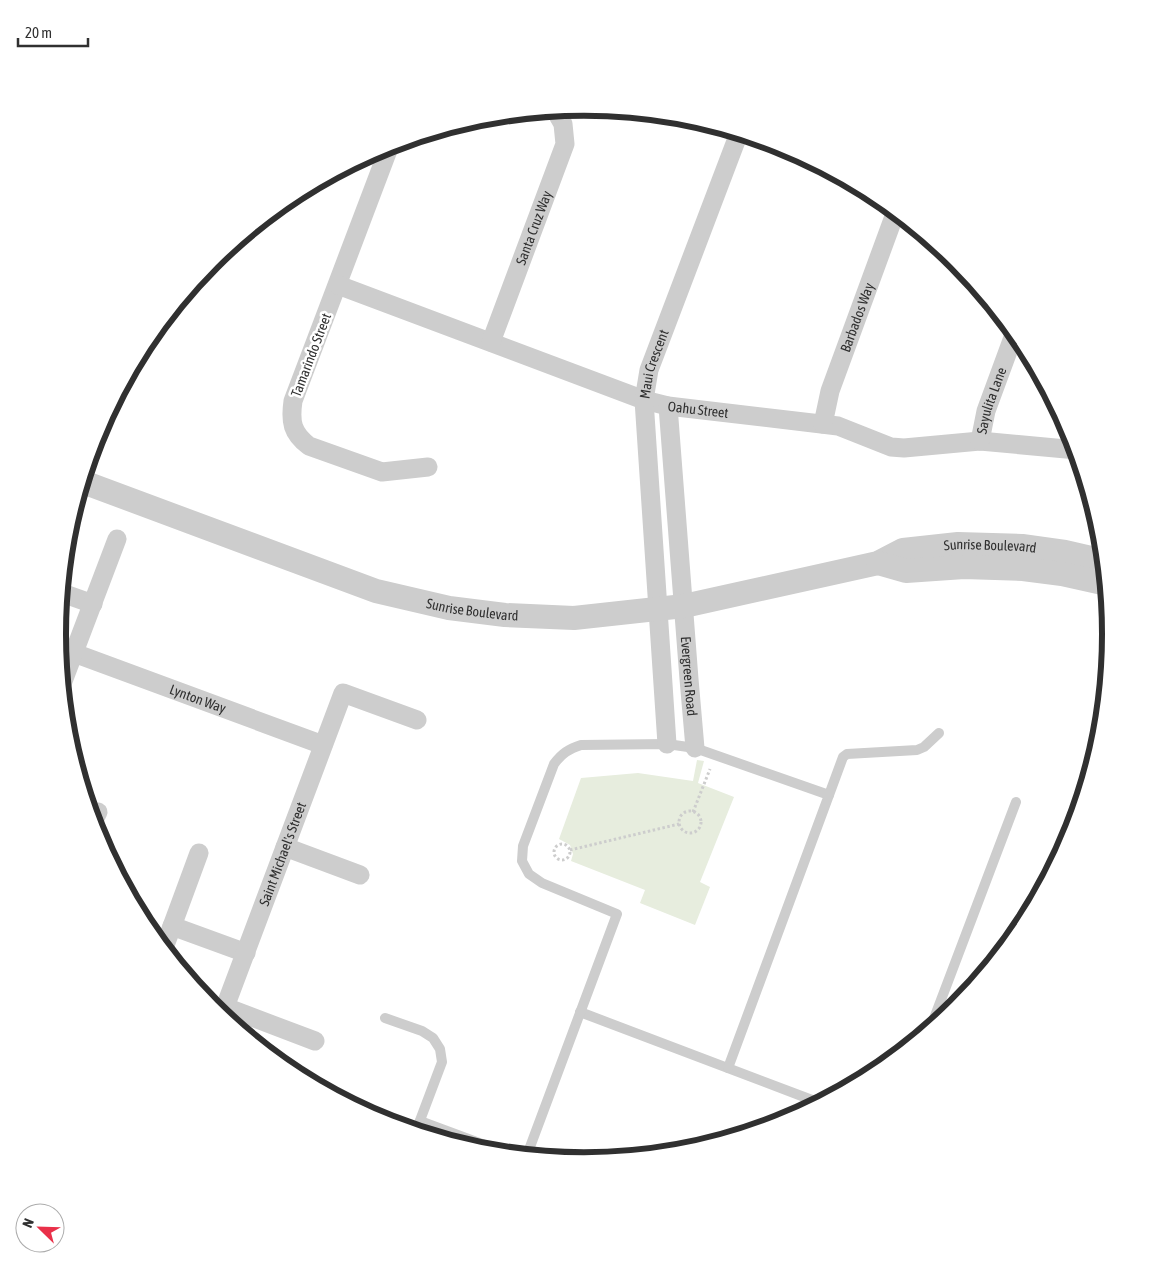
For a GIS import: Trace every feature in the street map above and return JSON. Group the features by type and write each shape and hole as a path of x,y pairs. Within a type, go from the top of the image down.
{"street":[{"name":"Santa Cruz Way","path":"491,342 566,144 563,124 559,117"},
{"name":"Maui Crescent","path":"658,609 644,400 649,370 737,139"},
{"name":"Tamarindo Street","path":"386,155 293,401 290,416 294,430 300,439 309,446 382,472 428,468"},
{"name":"Barbados Way","path":"823,424 830,390 895,219"},
{"name":"Oahu Street","path":"338,285 644,400 668,406 838,426 892,446 904,448 980,441 1068,449"},
{"name":"Sayulita Lane","path":"980,441 986,411 1012,341"},
{"name":"Maui Crescent","path":"668,406 684,606"},
{"name":"Sunrise Boulevard","path":"89,484 376,591 449,608 505,615 574,618 684,606 807,577 878,563 903,550 958,544 1022,546 1097,559"},
{"path":"67,670 117,539"},
{"name":"Sunrise Boulevard","path":"878,563 906,570 964,567 1023,569 1062,574 1100,582"},
{"path":"68,595 93,604"},
{"name":"Evergreen Road","path":"684,606 695,748"},
{"name":"Evergreen Road","path":"658,609 667,744"},
{"name":"Lynton Way","path":"74,653 324,745"},
{"name":"Saint Michael's Street","path":"225,1007 343,693 417,720"},
{"path":"285,847 360,875"},
{"path":"167,940 199,853"},
{"path":"172,926 246,953"},
{"path":"232,1014 315,1040"}],"lane":[{"path":"728,1068 843,757 847,754 916,750 924,747 940,733"},
{"path":"529,1149 617,914 542,883 529,874 522,861 523,846 554,764 560,755 569,748 581,745 667,744 695,748 829,795"},
{"path":"935,1015 1016,802"},
{"path":"580,1012 812,1100"},
{"path":"385,1018 422,1031 433,1038 440,1049 442,1062 418,1125"}],"path":[{"path":"694,812 711,766"},
{"path":"694,812 698,815 701,824 695,832 685,832 679,824 679,820 685,813 694,812"},
{"path":"570,850 679,824"},
{"path":"560,844 566,845 570,850 568,857 562,860 554,854 555,848 560,844"}],"green space":[{"path":"697,760 704,761 698,783 734,797 700,882 710,887 695,925 640,903 645,890 571,861 573,854 570,845 559,839 581,778 638,773 693,781"}]}
